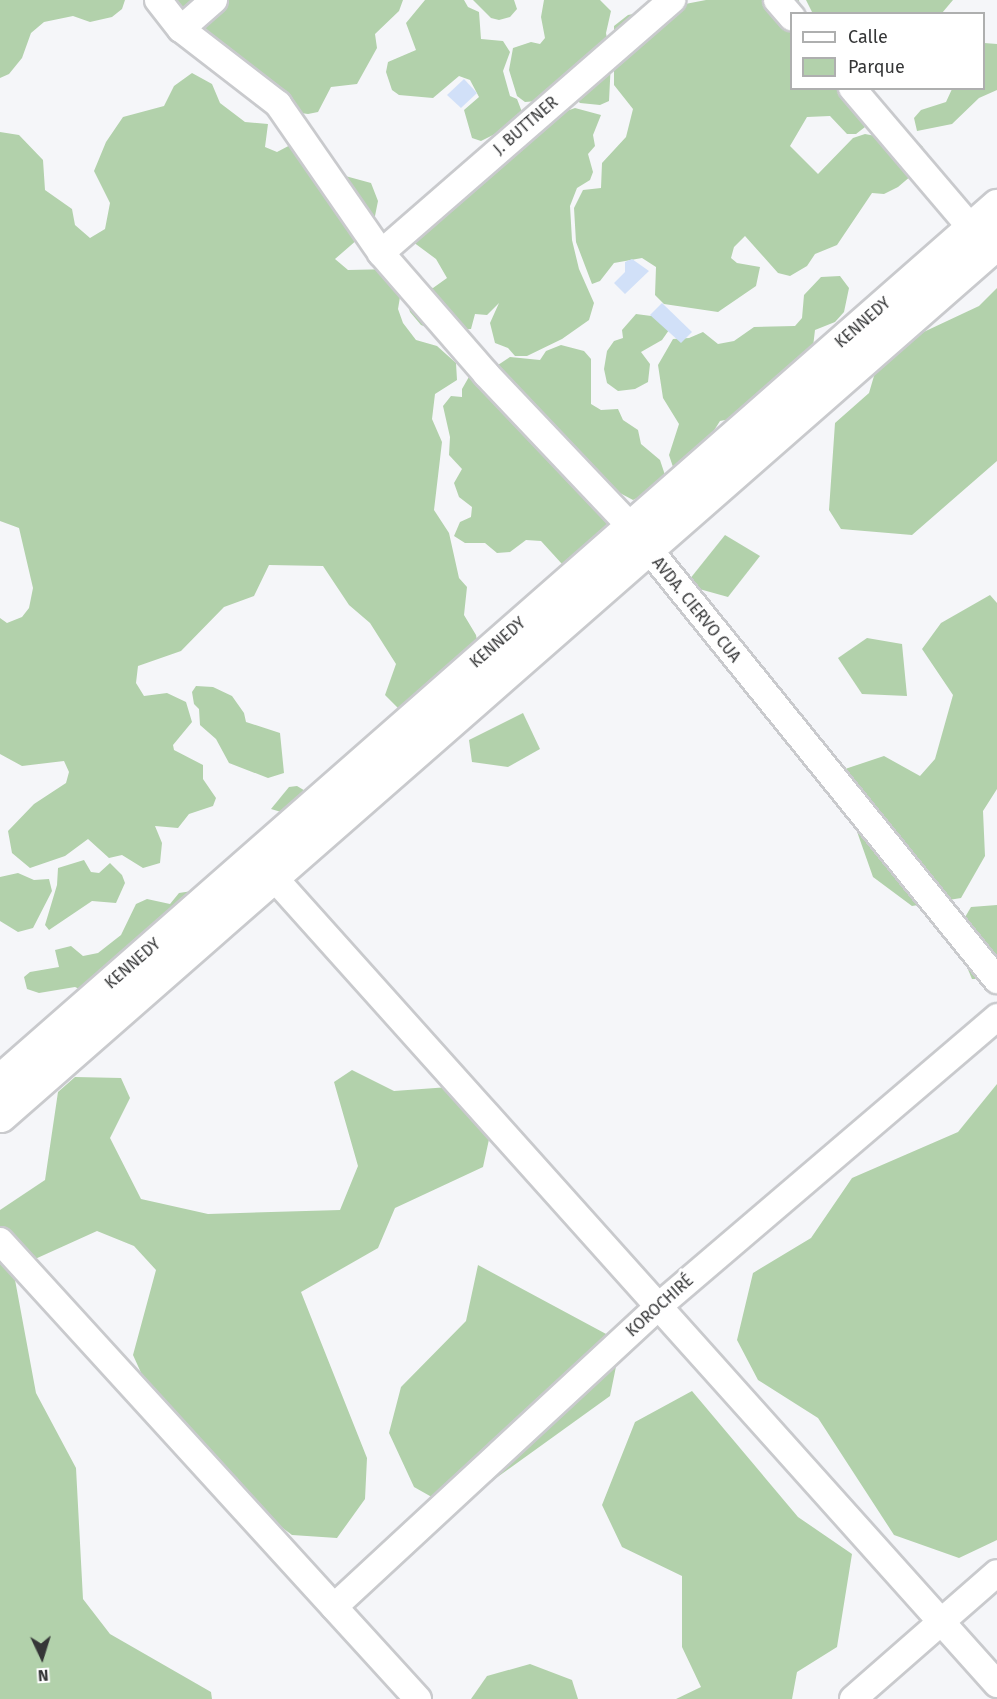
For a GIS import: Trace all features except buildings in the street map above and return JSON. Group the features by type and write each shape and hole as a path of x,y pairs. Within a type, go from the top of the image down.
{"main road":[{"name":"KENNEDY","path":"0,1081 263,866 638,537 986,240 997,206"},
{"name":"KENNEDY","path":"0,1115 263,866"}],"street":[{"name":"AVDA. CIERVO CUA","path":"158,0 181,29 278,104 381,254 486,374 638,537 997,980"},
{"path":"181,29 214,0"},
{"name":"J. BUTTNER","path":"381,254 672,0"},
{"path":"777,0 790,15"},
{"path":"854,90 986,240"},
{"path":"263,866 997,1684"},
{"name":"KOROCHIRÉ","path":"334,1607 659,1306 997,1017"},
{"path":"0,1241 418,1699"},
{"path":"853,1699 997,1573"}],"green space":[{"path":"0,0 125,0 122,9 112,17 90,22 73,16 44,22 31,33 22,58 9,74 0,78"},
{"path":"167,0 403,0 399,11 375,34 377,48 357,84 331,87 318,112 308,114 256,107 247,89"},
{"path":"425,0 464,0 468,7 479,12 481,39 503,41 510,52 503,71 510,96 517,99 522,112 517,123 481,141 472,138 464,110 479,97 470,80 459,76 433,98 399,95 392,90 386,72 388,62 416,50 406,23"},
{"path":"473,0 514,0 517,9 510,17 499,20 491,18"},
{"path":"544,0 600,0 611,11 606,33 611,61 609,101 600,105 580,103 575,98 525,102 517,96 509,70 513,48 531,42 540,44 545,38 541,17"},
{"path":"706,0 799,0 800,12 790,12 790,90 859,90 865,127 856,134 847,134 830,116 807,117 790,146 818,174 853,138 865,134 902,141 912,137 923,147 925,164 898,187 884,194 872,193 837,245 815,254 807,266 790,276 778,273 745,236 734,247 731,258 737,263 760,267 756,286 718,312 664,304 655,295 656,267 642,258 614,263 600,281 592,284 576,242 574,208 583,190 601,188 602,163 626,137 633,109 614,85 614,26 628,15"},
{"path":"806,0 953,0 943,12 812,12"},
{"path":"985,43 997,44 997,90 979,98 952,124 917,131 914,118 921,110 946,102 952,90 985,90"},
{"path":"192,73 212,84 220,103 245,122 268,124 265,147 277,152 296,142 316,168 371,183 378,201 373,226 335,259 348,270 393,269 401,291 398,309 403,323 416,340 437,346 456,363 457,380 435,394 432,419 442,442 434,510 449,533 459,578 467,587 464,615 476,635 480,656 419,706 398,708 385,695 396,664 370,623 349,605 323,566 269,565 254,596 224,607 181,651 138,666 136,683 144,696 167,693 186,702 192,722 173,745 174,750 203,765 203,779 216,798 213,806 189,814 178,828 155,826 162,843 160,863 143,868 122,855 109,858 88,839 65,856 30,868 12,853 8,831 34,804 66,783 69,772 64,761 22,766 0,754 0,618 7,623 22,617 29,608 33,588 19,528 0,521 0,132 19,135 43,160 45,190 72,209 75,225 90,238 105,229 110,203 94,171 106,142 123,117 164,106 174,86"},
{"path":"575,108 601,115 593,135 595,146 588,154 593,172 590,180 577,188 570,206 572,240 579,269 594,303 589,320 562,339 527,356 515,356 508,348 495,343 490,323 499,303 487,315 475,314 471,329 436,331 421,325 410,312 406,298 412,282 433,288 447,278 436,259 409,239 485,175 499,169 503,155 558,114"},
{"path":"840,276 849,288 844,312 835,322 815,330 813,347 746,416 720,421 708,440 675,473 669,455 679,424 663,398 658,365 673,339 689,338 703,332 718,344 734,341 754,327 795,326 802,318 804,295 821,277"},
{"path":"997,288 997,461 912,535 841,529 829,510 835,423 869,393 881,352 979,306"},
{"path":"636,314 659,317 669,330 662,340 641,352 650,364 648,382 635,389 618,391 607,383 604,369 607,351 614,341 623,338 622,330"},
{"path":"561,345 584,351 591,359 591,404 601,410 618,409 623,420 638,430 641,444 660,460 666,478 656,489 633,500 571,467 574,487 611,522 612,540 580,568 562,564 541,541 526,540 510,552 497,553 485,543 465,543 454,536 460,522 471,517 472,507 459,497 454,483 462,469 449,455 450,437 443,406 451,396 462,397 462,389 470,375 486,373 510,357 540,360 546,351"},
{"path":"725,535 760,556 728,597 685,585"},
{"path":"990,595 997,603 997,789 983,811 985,856 961,898 912,906 873,877 836,772 884,756 920,776 935,759 953,695 922,649 941,623"},
{"path":"867,638 902,644 907,696 862,694 838,658"},
{"path":"196,686 213,687 232,696 244,713 246,722 280,733 284,773 268,778 229,763 216,739 200,725 199,709 194,704 192,692"},
{"path":"523,713 540,749 508,767 472,762 469,740"},
{"path":"297,786 312,795 288,814 271,809 289,787"},
{"path":"84,860 91,872 99,873 110,863 122,875 125,883 116,903 92,901 49,930 45,925 57,885 58,868"},
{"path":"18,873 34,880 49,879 52,891 33,928 18,932 0,921 0,877"},
{"path":"192,891 88,993 75,987 39,993 27,989 24,977 30,972 59,967 55,950 71,946 83,956 98,953 121,935 136,904 147,899 170,904 179,893"},
{"path":"997,905 997,979 972,979 954,936 971,907"},
{"path":"352,1070 394,1091 463,1086 493,1121 483,1167 395,1208 378,1248 301,1292 367,1458 365,1499 337,1538 292,1535 255,1507 152,1397 133,1355 156,1270 134,1246 97,1231 13,1269 36,1393 76,1468 83,1599 110,1634 211,1692 212,1699 0,1699 0,1210 45,1180 58,1092 75,1077 121,1078 130,1098 110,1138 141,1199 208,1214 340,1210 358,1166 334,1082"},
{"path":"997,1084 997,1540 959,1558 894,1535 818,1418 758,1380 737,1340 753,1273 811,1238 852,1178 958,1132"},
{"path":"478,1265 621,1342 610,1396 453,1509 414,1487 389,1433 401,1387 466,1321"},
{"path":"692,1391 798,1517 852,1554 837,1647 797,1672 792,1699 676,1699 701,1687 682,1647 682,1576 622,1547 602,1505 635,1422"},
{"path":"530,1664 572,1680 578,1699 471,1699 487,1676"}],"water":[{"path":"464,79 477,93 461,108 447,95"},
{"path":"632,259 649,271 625,294 614,283 625,272 625,262"},
{"path":"662,303 692,332 681,343 650,315"}]}
